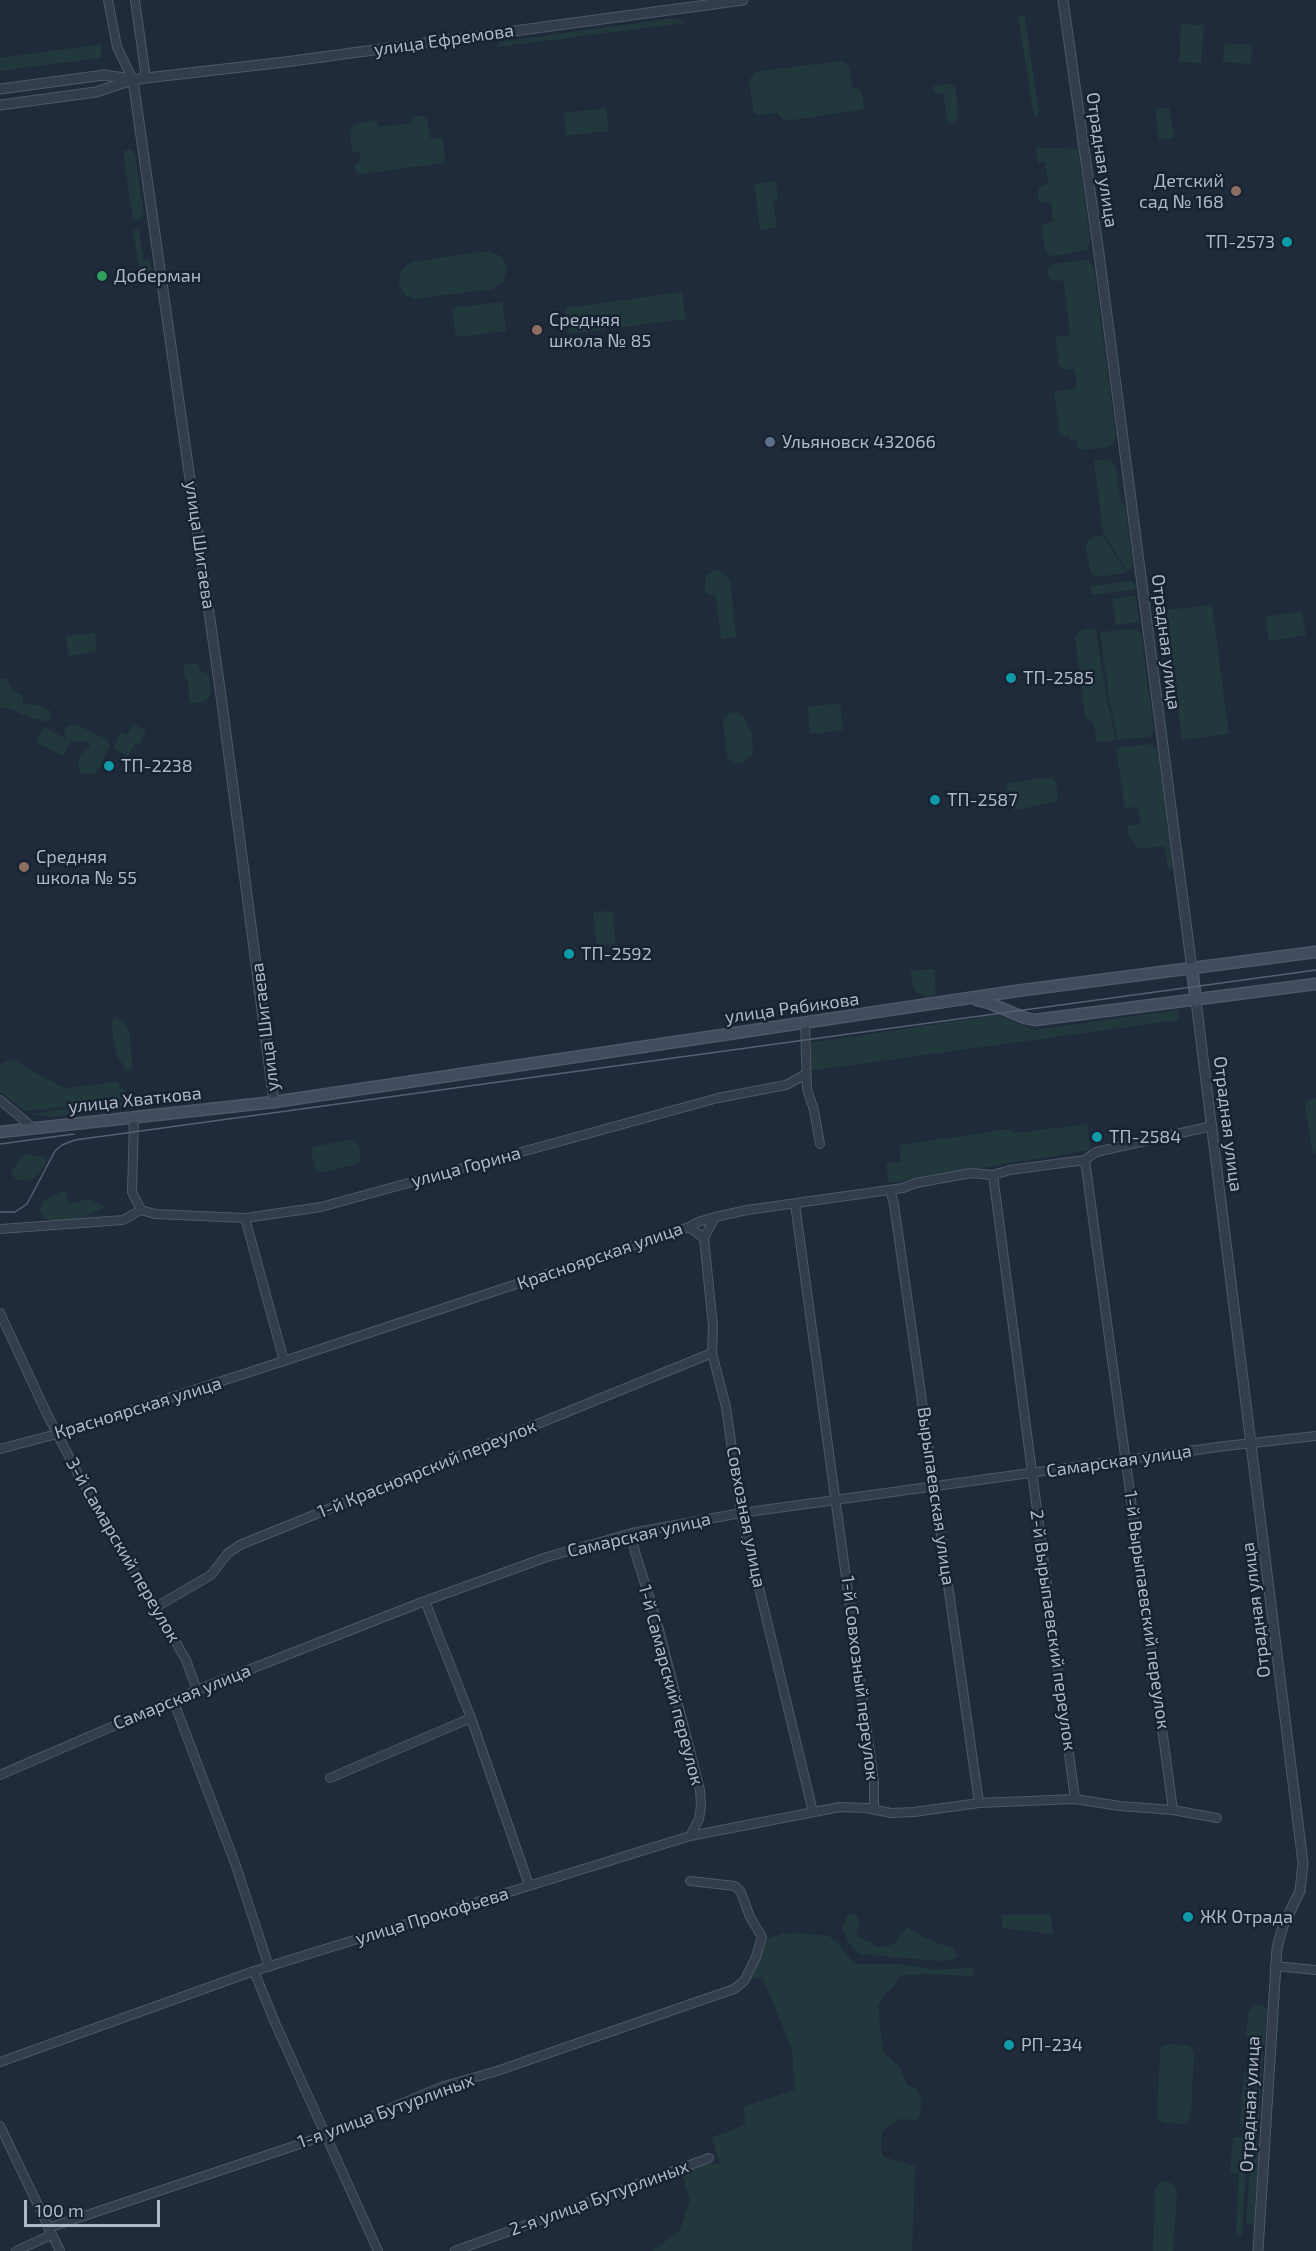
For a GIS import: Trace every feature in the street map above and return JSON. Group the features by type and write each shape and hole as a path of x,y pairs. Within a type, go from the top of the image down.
{"main road":[{"name":"улица Рябикова","path":"274,1102 971,999 1316,952"},
{"name":"Отрадная улица","path":"1192,969 1196,1001"},
{"path":"971,999 989,1003 1035,1020 1316,984"},
{"name":"улица Хваткова","path":"0,1132 274,1102"}],"street":[{"path":"108,0 117,46 133,80"},
{"path":"0,105 96,92 146,78 135,0"},
{"name":"улица Ефремова","path":"146,78 285,62 743,0"},
{"name":"Отрадная улица","path":"1063,0 1100,254 1192,969"},
{"path":"0,88 104,75 133,80"},
{"name":"улица Шигаева","path":"133,80 221,694 274,1102"},
{"name":"Отрадная улица","path":"1196,1001 1303,1863 1300,1891 1283,1926 1277,1948 1258,2251"},
{"path":"805,1023 807,1089 818,1127 820,1144"},
{"name":"улица Горина","path":"141,1210 155,1214 245,1218 321,1207 718,1098 786,1085 806,1074"},
{"path":"0,1100 32,1127"},
{"path":"0,1229 123,1220 141,1210 132,1192 134,1117"},
{"name":"Красноярская улица","path":"0,1449 57,1434 284,1361 689,1227 715,1216 890,1190 977,1172 993,1175 1010,1170 1085,1160 1096,1152 1212,1126"},
{"name":"1-й Вырыпаевский переулок","path":"1085,1160 1173,1810"},
{"name":"2-й Вырыпаевский переулок","path":"993,1175 1075,1799"},
{"name":"Вырыпаевская улица","path":"890,1190 935,1486 979,1803"},
{"name":"1-й Совхозный переулок","path":"795,1204 874,1782 874,1809"},
{"path":"689,1227 704,1238 715,1216"},
{"path":"245,1218 284,1361"},
{"name":"Совхозная улица","path":"704,1238 713,1326 712,1353 726,1407 741,1513 813,1812"},
{"name":"3-й Самарский переулок","path":"0,1313 57,1434 186,1660 197,1690"},
{"name":"1-й Красноярский переулок","path":"156,1607 211,1575 228,1553 240,1545 712,1353"},
{"name":"Самарская улица","path":"0,1775 197,1690 425,1601 547,1557 632,1533 741,1513 1316,1436"},
{"name":"1-й Самарский переулок","path":"632,1533 635,1552 657,1622 700,1790 700,1812 690,1836"},
{"path":"425,1601 471,1719 529,1885"},
{"path":"173,1700 235,1863 269,1967"},
{"path":"330,1778 471,1719"},
{"path":"874,1809 891,1813 914,1812 979,1803 1075,1799 1120,1806 1173,1810 1217,1818"},
{"name":"улица Прокофьева","path":"0,2062 254,1971 690,1836 840,1808 874,1809"},
{"name":"1-я улица Бутурлиных","path":"16,2251 50,2231 327,2135 441,2087 497,2071 734,1989 744,1981 756,1957 762,1937 750,1917 741,1892 735,1886 690,1881"},
{"path":"1275,1966 1316,1970"},
{"path":"254,1971 378,2251"},
{"path":"0,2126 60,2251"},
{"name":"2-я улица Бутурлиных","path":"455,2251 709,2158"}],"green space":[{"path":"1025,17 1039,113 1036,118 1018,18"},
{"path":"677,19 685,23 497,47 500,42 506,41"},
{"path":"1181,24 1204,25 1201,63 1179,62"},
{"path":"1224,43 1252,45 1251,64 1223,62"},
{"path":"101,44 101,58 0,71 0,58"},
{"path":"842,61 849,67 852,87 860,90 862,94 864,108 861,110 785,121 776,113 758,115 754,112 749,81 754,73"},
{"path":"949,83 955,87 959,116 955,122 948,124 943,93 935,94 933,86"},
{"path":"1169,107 1174,138 1159,140 1155,109"},
{"path":"606,108 609,131 566,136 564,113"},
{"path":"413,116 423,116 427,119 431,139 443,137 444,163 356,173 354,165 361,161 360,153 352,152 350,133 353,125 376,120 379,127 412,123"},
{"path":"1036,147 1078,149 1090,240 1087,250 1053,256 1045,250 1041,225 1053,221 1051,202 1041,203 1038,198 1039,188 1048,183 1045,162 1038,163"},
{"path":"131,150 135,154 144,215 141,219 133,221 123,151"},
{"path":"776,181 778,201 773,202 777,228 760,230 754,184"},
{"path":"139,229 143,260 150,259 153,278 141,279 133,230"},
{"path":"487,251 501,256 507,269 503,282 493,289 415,299 405,295 399,286 400,272 411,262"},
{"path":"1085,260 1091,262 1094,269 1116,437 1113,444 1108,447 1081,450 1077,448 1076,440 1070,441 1069,435 1060,436 1054,392 1077,388 1075,369 1063,370 1059,365 1055,337 1070,335 1064,281 1052,280 1047,270 1053,264"},
{"path":"682,292 686,319 569,334 565,308"},
{"path":"502,302 506,331 456,337 452,308"},
{"path":"1110,459 1116,467 1121,504 1125,504 1133,567 1127,572 1103,531 1094,460"},
{"path":"1103,535 1126,573 1097,577 1091,573 1086,549 1087,542 1093,537"},
{"path":"716,570 721,571 730,580 736,637 721,639 716,595 708,595 705,590 706,575"},
{"path":"1131,581 1136,589 1092,595 1090,586"},
{"path":"1134,595 1139,622 1116,625 1112,599"},
{"path":"1212,605 1229,734 1182,740 1166,610"},
{"path":"1302,611 1306,635 1269,641 1265,617"},
{"path":"1088,628 1096,630 1116,740 1097,742 1094,724 1085,717 1075,639 1079,631"},
{"path":"1135,629 1141,633 1154,732 1149,737 1118,740 1109,699 1100,632"},
{"path":"95,633 97,652 69,656 66,636"},
{"path":"198,663 200,671 209,674 211,694 204,702 190,703 183,665"},
{"path":"6,678 12,690 22,695 23,704 40,705 52,712 49,722 29,717 9,708 0,709 0,679"},
{"path":"840,703 843,730 813,734 810,732 808,707"},
{"path":"737,712 744,718 752,734 753,753 742,763 735,764 727,757 723,720 729,713"},
{"path":"76,724 106,739 110,745 102,764 92,775 81,773 78,768 80,755 90,746 88,741 76,742 68,739 71,741 63,756 36,742 44,727 67,739 64,733 66,727"},
{"path":"133,724 146,731 139,744 136,743 128,756 113,748 121,732 127,735"},
{"path":"1150,744 1158,750 1173,868 1168,869 1165,846 1139,849 1129,836 1127,826 1141,824 1138,807 1125,808 1116,748"},
{"path":"1051,777 1056,783 1058,797 1056,802 1015,810 1009,807 1006,787 1008,783"},
{"path":"610,911 613,913 614,944 599,945 596,943 593,914"},
{"path":"934,969 936,995 926,998 914,990 910,971"},
{"path":"1177,1010 1179,1020 809,1071 810,1043 998,1015 1034,1030"},
{"path":"115,1018 124,1021 129,1030 133,1066 130,1071 126,1070 116,1054 111,1023"},
{"path":"11,1060 47,1079 47,1082 50,1080 65,1088 117,1082 125,1091 126,1099 26,1111 0,1092 0,1065"},
{"path":"1316,1098 1316,1154 1312,1149 1305,1105 1308,1100"},
{"path":"126,1101 124,1106 117,1110 50,1117 30,1114"},
{"path":"1087,1124 1090,1150 889,1183 886,1164 901,1162 899,1145 1009,1129 1016,1133"},
{"path":"352,1139 358,1145 361,1157 358,1164 320,1173 315,1170 311,1152 313,1147"},
{"path":"27,1154 44,1157 46,1160 44,1167 28,1181 16,1180 11,1172 21,1158"},
{"path":"63,1191 67,1193 68,1204 90,1199 105,1207 79,1219 55,1221 44,1218 40,1210 44,1201"},
{"path":"854,1913 860,1922 856,1933 860,1938 871,1942 876,1947 896,1943 901,1933 908,1928 925,1938 954,1949 957,1956 954,1959 939,1961 859,1954 849,1943 842,1927 847,1917"},
{"path":"1050,1914 1054,1934 1002,1928 1002,1915"},
{"path":"782,1934 829,1936 857,1964 900,1964 937,1970 973,1967 973,1976 926,1974 899,1976 878,2006 883,2051 900,2068 907,2085 917,2089 922,2100 917,2120 900,2119 882,2131 881,2151 884,2157 915,2166 912,2251 653,2251 680,2230 690,2200 681,2172 700,2164 720,2164 712,2137 746,2125 743,2107 795,2090 792,2049 765,1983 762,1977 749,1980 767,1939"},
{"path":"1255,2005 1263,2005 1267,2011 1264,2049 1261,2051 1252,2051 1253,2039 1246,2036 1249,2011"},
{"path":"1167,2044 1189,2045 1194,2052 1191,2115 1184,2124 1163,2123 1157,2117 1160,2051"},
{"path":"1256,2053 1263,2054 1259,2121 1256,2127 1251,2128"},
{"path":"1251,2068 1248,2127 1243,2127 1240,2122 1244,2074"},
{"path":"1233,2137 1248,2138 1242,2235 1236,2235 1239,2174 1230,2173"},
{"path":"1252,2137 1258,2140 1259,2145 1254,2224 1246,2224"},
{"path":"1166,2181 1173,2184 1177,2192 1173,2251 1153,2251 1155,2190 1158,2184"}],"tram line":[{"path":"0,1212 15,1212 27,1204 55,1151 62,1145 75,1140 1316,970"},
{"path":"0,1144 74,1134"}],"place":[{"name":"Детский сад № 168","path":"1236,191"},
{"name":"ТП-2573","path":"1287,242"},
{"name":"Доберман","path":"102,276"},
{"name":"Средняя школа № 85","path":"537,330"},
{"name":"Ульяновск 432066","path":"770,442"},
{"name":"ТП-2585","path":"1011,678"},
{"name":"ТП-2238","path":"109,766"},
{"name":"ТП-2587","path":"935,800"},
{"name":"Средняя школа № 55","path":"24,867"},
{"name":"ТП-2592","path":"569,954"},
{"name":"ТП-2584","path":"1097,1137"},
{"name":"ЖК Отрада","path":"1188,1917"},
{"name":"РП-234","path":"1009,2045"}]}
